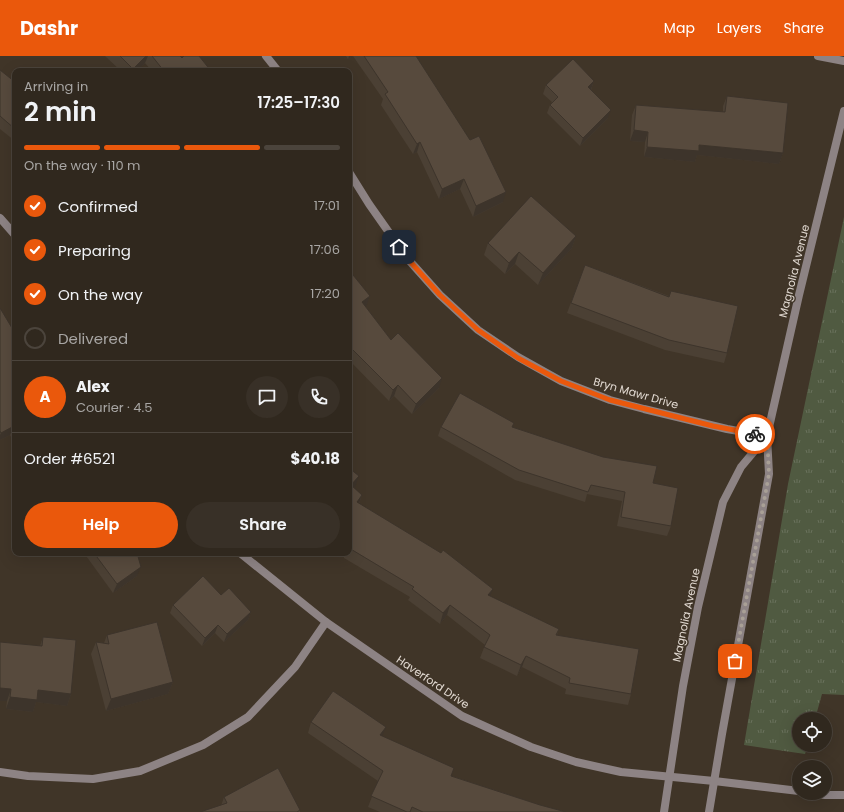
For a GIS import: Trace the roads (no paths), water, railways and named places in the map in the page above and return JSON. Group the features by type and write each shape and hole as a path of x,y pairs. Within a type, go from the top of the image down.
{"street":[{"path":"266,56 276,68"},
{"path":"818,56 844,61"},
{"name":"Magnolia Avenue","path":"709,812 769,474 767,436 799,295 844,111"},
{"name":"Bryn Mawr Drive","path":"352,177 407,258 440,295 478,330 518,358 561,381 610,400 719,427 767,436"},
{"path":"0,218 12,232"},
{"name":"Magnolia Avenue","path":"664,812 683,686 698,607 723,502 741,467 767,436"},
{"name":"Haverford Drive","path":"244,556 326,622 462,716 531,747 576,762 622,772 792,790"},
{"path":"0,772 28,776 93,778 140,771 203,745 248,717 295,667 326,622"},
{"path":"832,795 844,795"}]}
